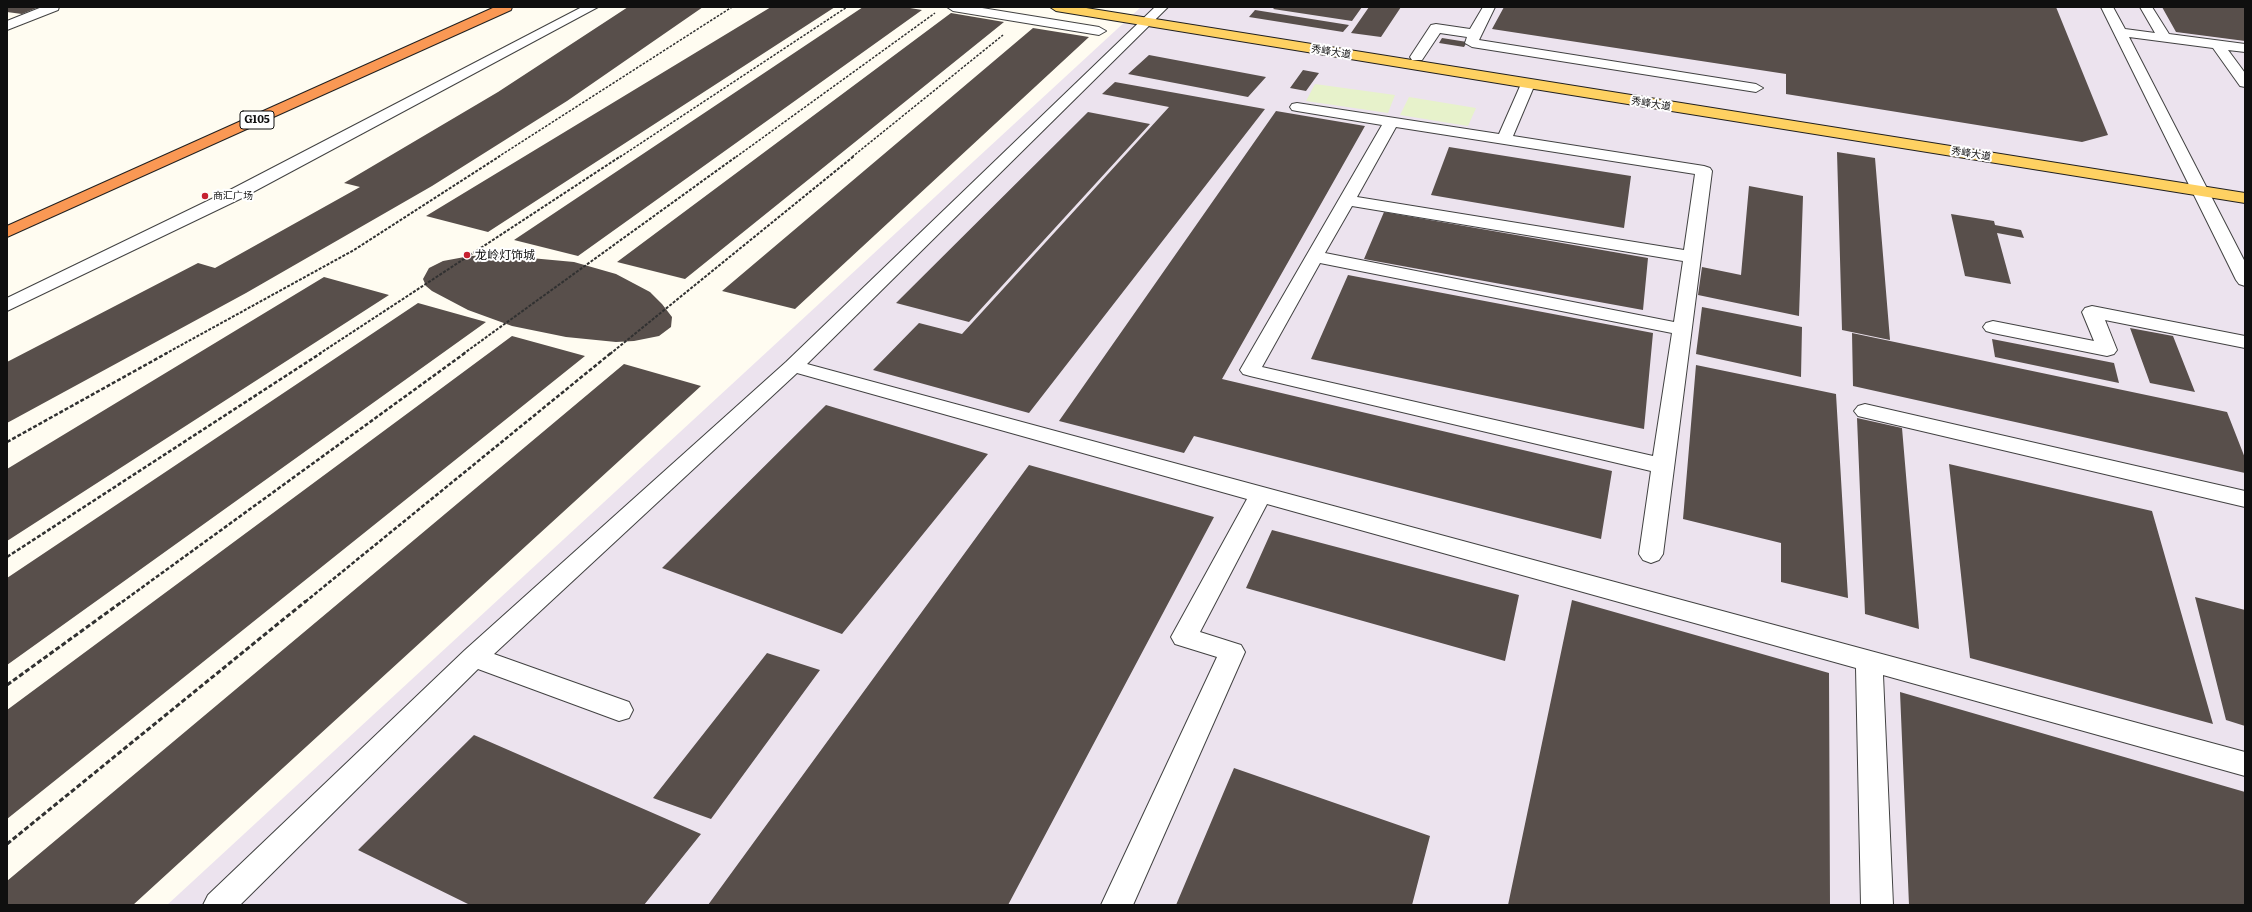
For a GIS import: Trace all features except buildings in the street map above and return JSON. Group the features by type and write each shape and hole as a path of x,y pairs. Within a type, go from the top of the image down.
{"highway":[{"name":"G105","path":"7,217 480,7"},
{"name":"G105","path":"7,232 506,7"}],"main road":[{"name":"秀峰大道","path":"1056,7 1154,15 1528,84 2199,185 2245,188"},
{"name":"秀峰大道","path":"1106,7 2199,185 2245,198"}],"street":[{"path":"7,26 53,7"},
{"path":"7,305 234,195 592,7"},
{"path":"953,7 1099,31"},
{"path":"1489,7 1474,34 1472,43 1756,88"},
{"path":"2107,7 2118,32 2199,185 2245,280"},
{"path":"2146,7 2165,38"},
{"path":"219,905 474,657 793,366 1154,15"},
{"path":"1417,57 1436,28 1474,34"},
{"path":"2118,32 2245,48"},
{"path":"2218,44 2245,83"},
{"path":"1504,140 1528,84"},
{"path":"1297,107 1704,171 1651,554"},
{"path":"1391,122 1250,370 1663,466"},
{"path":"1347,200 1692,257"},
{"path":"1314,256 1682,329"},
{"path":"1993,327 2107,350 2092,312 2245,342"},
{"path":"793,366 2245,764"},
{"path":"1865,411 2245,499"},
{"path":"1118,905 1232,652 1184,637 1261,494"},
{"path":"474,657 619,710"},
{"path":"1869,661 1877,905"}],"path":[{"path":"7,442 354,250 732,7"},
{"path":"7,557 435,280 847,7"},
{"path":"7,685 937,12"},
{"path":"7,844 1023,18"}],"shaded area":[{"path":"1141,7 2245,7 2245,905 167,905"}],"green space":[{"path":"1315,84 1395,95 1388,113 1306,101"},
{"path":"1409,97 1476,108 1468,126 1400,115"}],"place":[{"name":"商汇广场","path":"205,196"},
{"name":"龙岭灯饰城","path":"467,255"}]}
